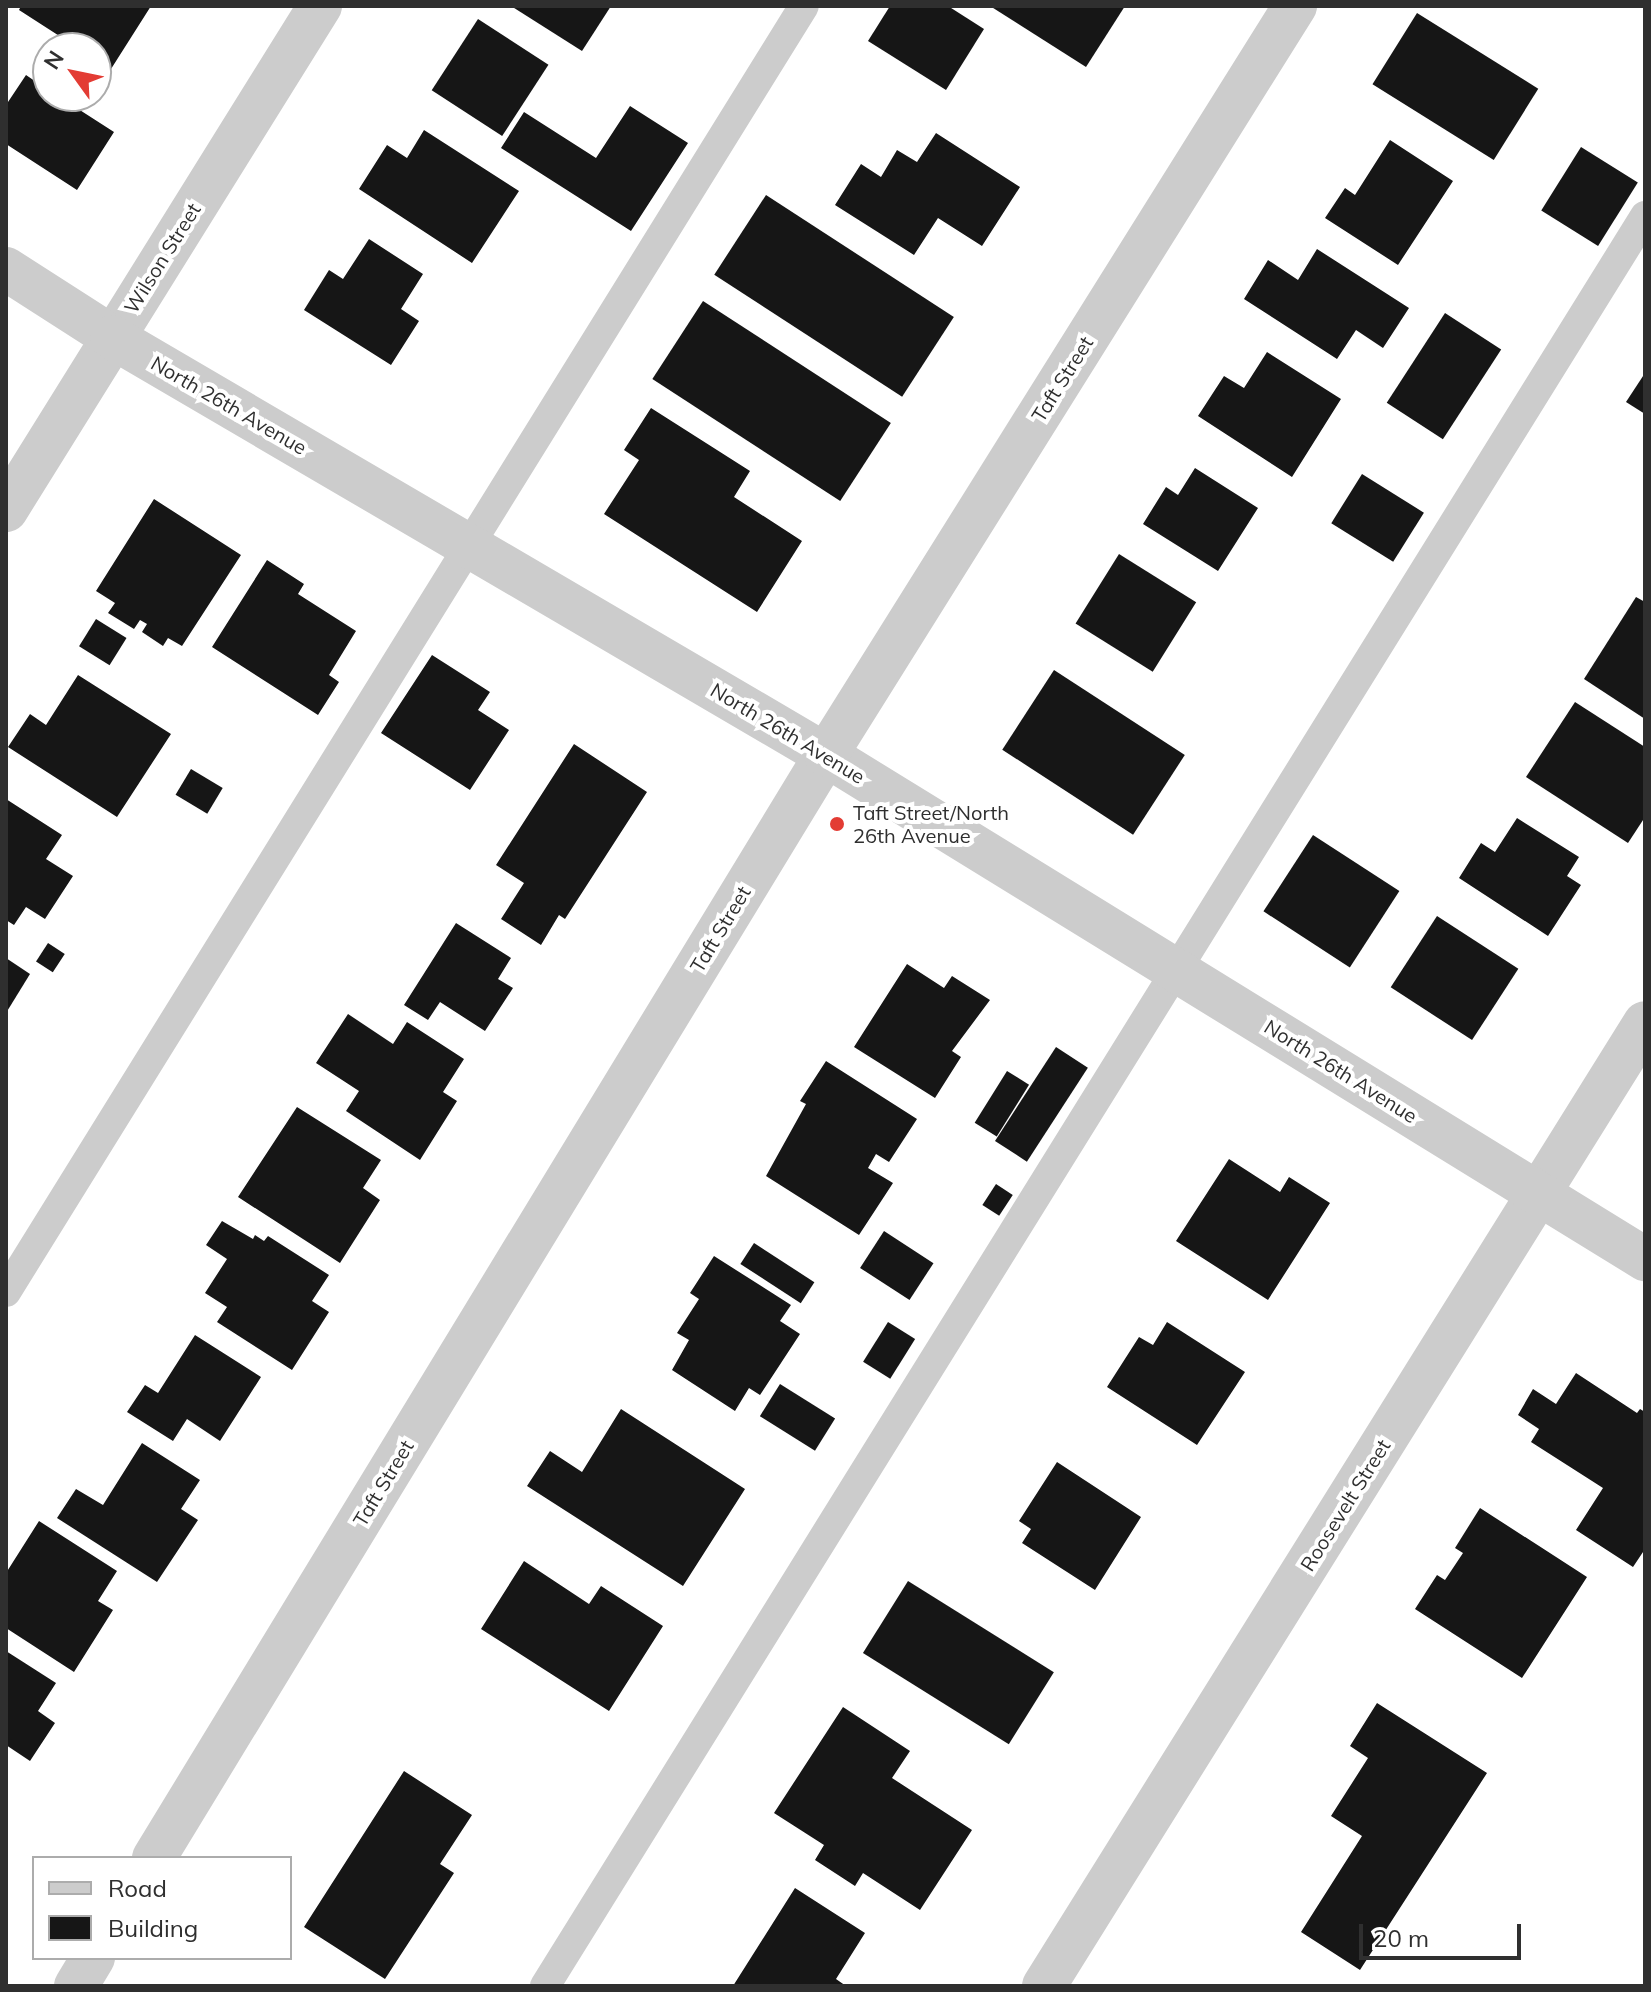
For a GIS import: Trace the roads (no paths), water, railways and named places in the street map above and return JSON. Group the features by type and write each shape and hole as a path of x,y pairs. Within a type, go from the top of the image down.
{"street":[{"name":"Wilson Street","path":"6,510 320,6"},
{"name":"Taft Street","path":"155,1856 826,755 1295,6"},
{"name":"North 26th Avenue","path":"6,269 112,337 826,755 1645,1259"},
{"name":"Roosevelt Street","path":"1044,1986 1645,1023"},
{"path":"76,1986 92,1960"}],"lane":[{"path":"6,1292 467,544 804,6"},
{"path":"545,1986 1179,972 1645,216"}],"place":[{"name":"Taft Street/North 26th Avenue","path":"837,824"}]}
